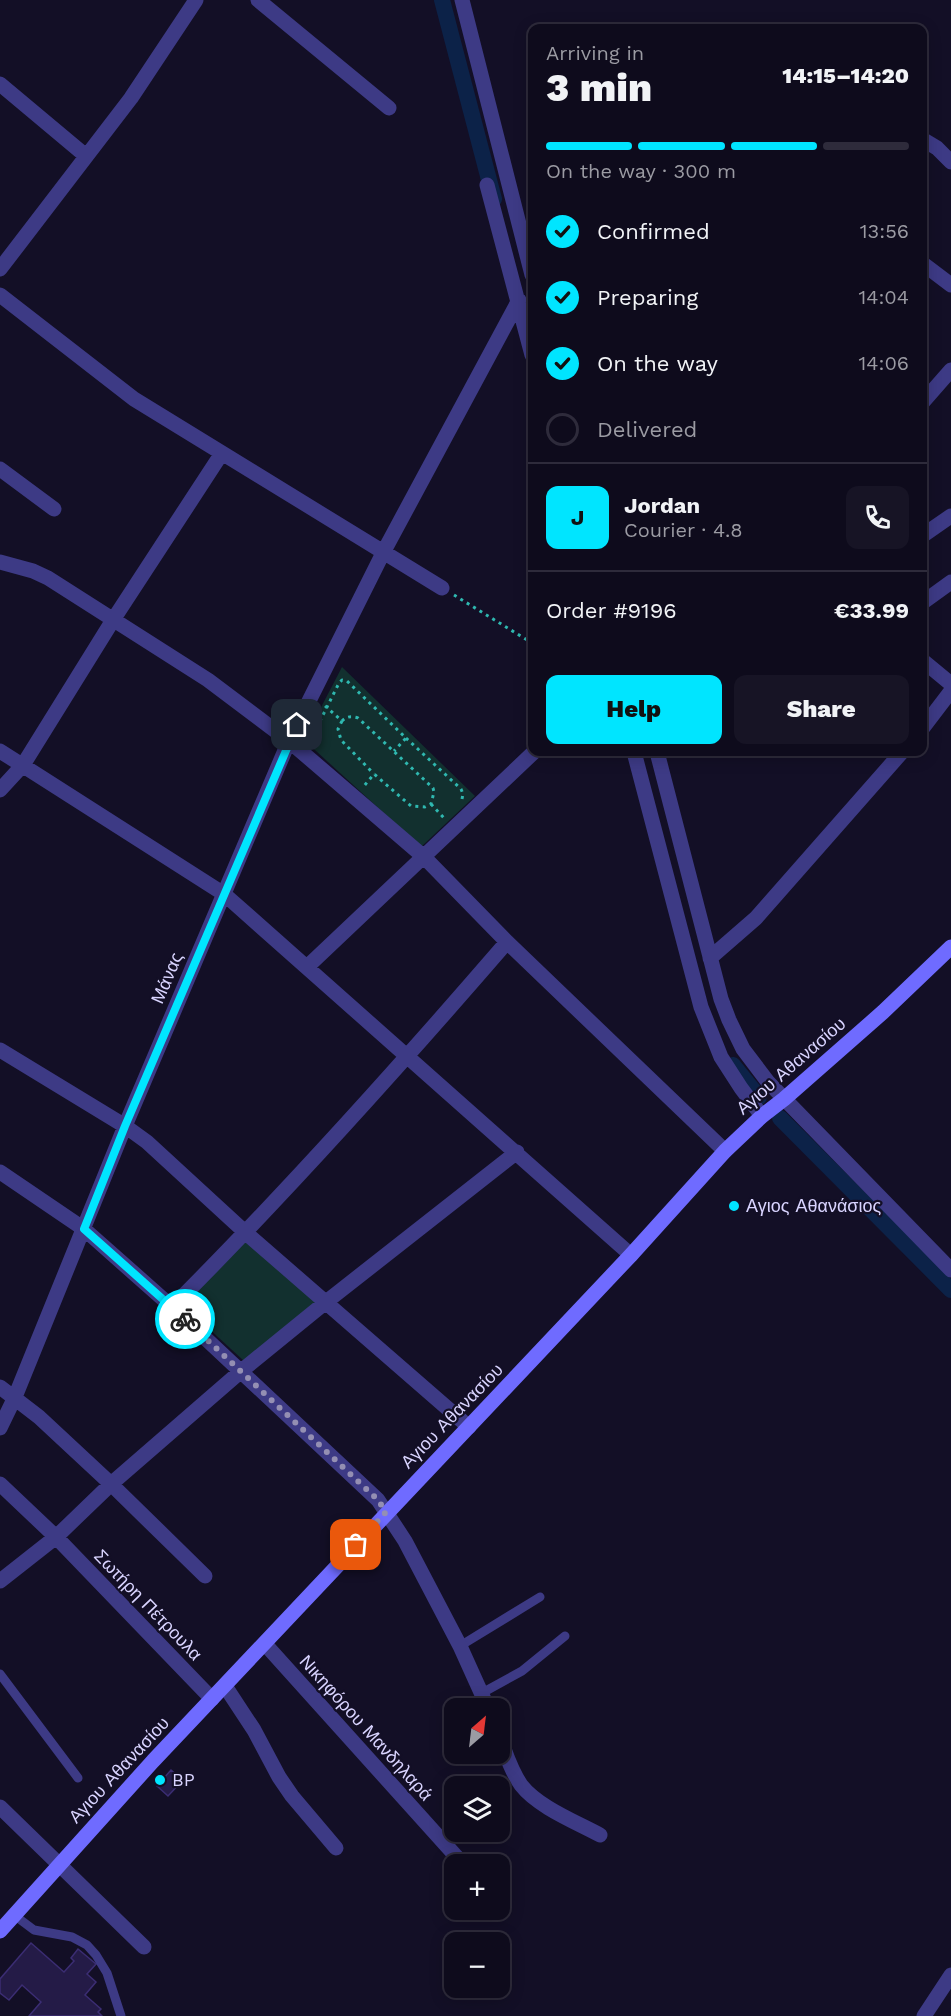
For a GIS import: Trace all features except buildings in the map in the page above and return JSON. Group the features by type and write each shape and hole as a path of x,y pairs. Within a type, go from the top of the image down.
{"main road":[{"name":"Αγιου Αθανασίου","path":"0,1931 59,1864 386,1512 631,1255 725,1151 762,1116 883,1012 951,947"}],"street":[{"path":"0,269 130,98 196,0"},
{"path":"258,0 388,108"},
{"path":"462,0 528,259"},
{"path":"0,84 86,156"},
{"path":"927,142 951,162"},
{"path":"487,185 528,338"},
{"path":"927,267 951,285"},
{"path":"0,295 134,399 442,588"},
{"name":"Μάνας","path":"0,1428 15,1397 125,1126 289,741 384,551 519,300"},
{"path":"927,397 951,370"},
{"path":"0,790 23,765 222,453"},
{"path":"0,469 54,509"},
{"path":"927,533 951,516"},
{"path":"0,562 33,571 48,578 208,680 266,722 424,857 507,942 725,1151"},
{"path":"927,599 951,582"},
{"path":"927,664 951,684"},
{"path":"927,722 951,691"},
{"path":"0,751 224,894 308,966 631,1255"},
{"path":"308,966 530,756"},
{"path":"635,756 701,1007 721,1056 762,1116"},
{"path":"658,756 721,999 735,1035 754,1064 784,1099 951,1270"},
{"path":"710,957 756,918 898,756"},
{"path":"172,1307 246,1233 408,1056 507,942"},
{"path":"0,1050 125,1126 154,1148 246,1233 469,1427"},
{"path":"0,1581 56,1537 111,1484 240,1372 517,1152"},
{"path":"0,1172 84,1229 172,1307 370,1492 405,1541 460,1646 484,1698"},
{"path":"0,1387 15,1397 111,1484 205,1576"},
{"name":"Σωτήρη Πέτρουλα","path":"0,1484 56,1537 212,1700"},
{"name":"Νικηφόρου Μανδηλαρά","path":"265,1644 454,1854"},
{"path":"225,1686 254,1730 292,1796 336,1848"},
{"path":"510,1764 526,1791 543,1804 600,1835"},
{"path":"0,1807 144,1947"},
{"path":"924,2016 951,1975"}],"lane":[{"path":"460,1646 540,1597"},
{"path":"482,1693 522,1671 565,1636"},
{"path":"0,1674 78,1778"},
{"path":"14,1915 34,1930 72,1937 87,1945 107,1973 120,2016"}],"path":[{"path":"442,588 528,641"},
{"path":"318,747 312,737 339,683 342,680 347,681 461,789 464,794 463,798 456,805"},
{"path":"312,695 342,721"},
{"path":"351,716 358,718 433,788 430,804 424,807 411,806 374,774 340,740 338,729 342,721 351,716"},
{"path":"394,752 406,738"},
{"path":"354,797 374,774"},
{"path":"438,824 450,811"}],"green space":[{"path":"342,667 475,796 421,847 304,740"},
{"path":"243,1238 317,1302 244,1361 181,1303"}],"waterway":[{"path":"442,0 494,199"},
{"path":"733,1065 759,1097"},
{"path":"780,1118 951,1290"}],"way so far":[{"path":"185,1319 378,1500 386,1512 356,1545"}],"place":[{"name":"Αγιος Αθανάσιος","path":"734,1206"},
{"name":"BP","path":"160,1780"}],"route":[{"path":"185,1319 84,1229 125,1126 297,725"}]}
